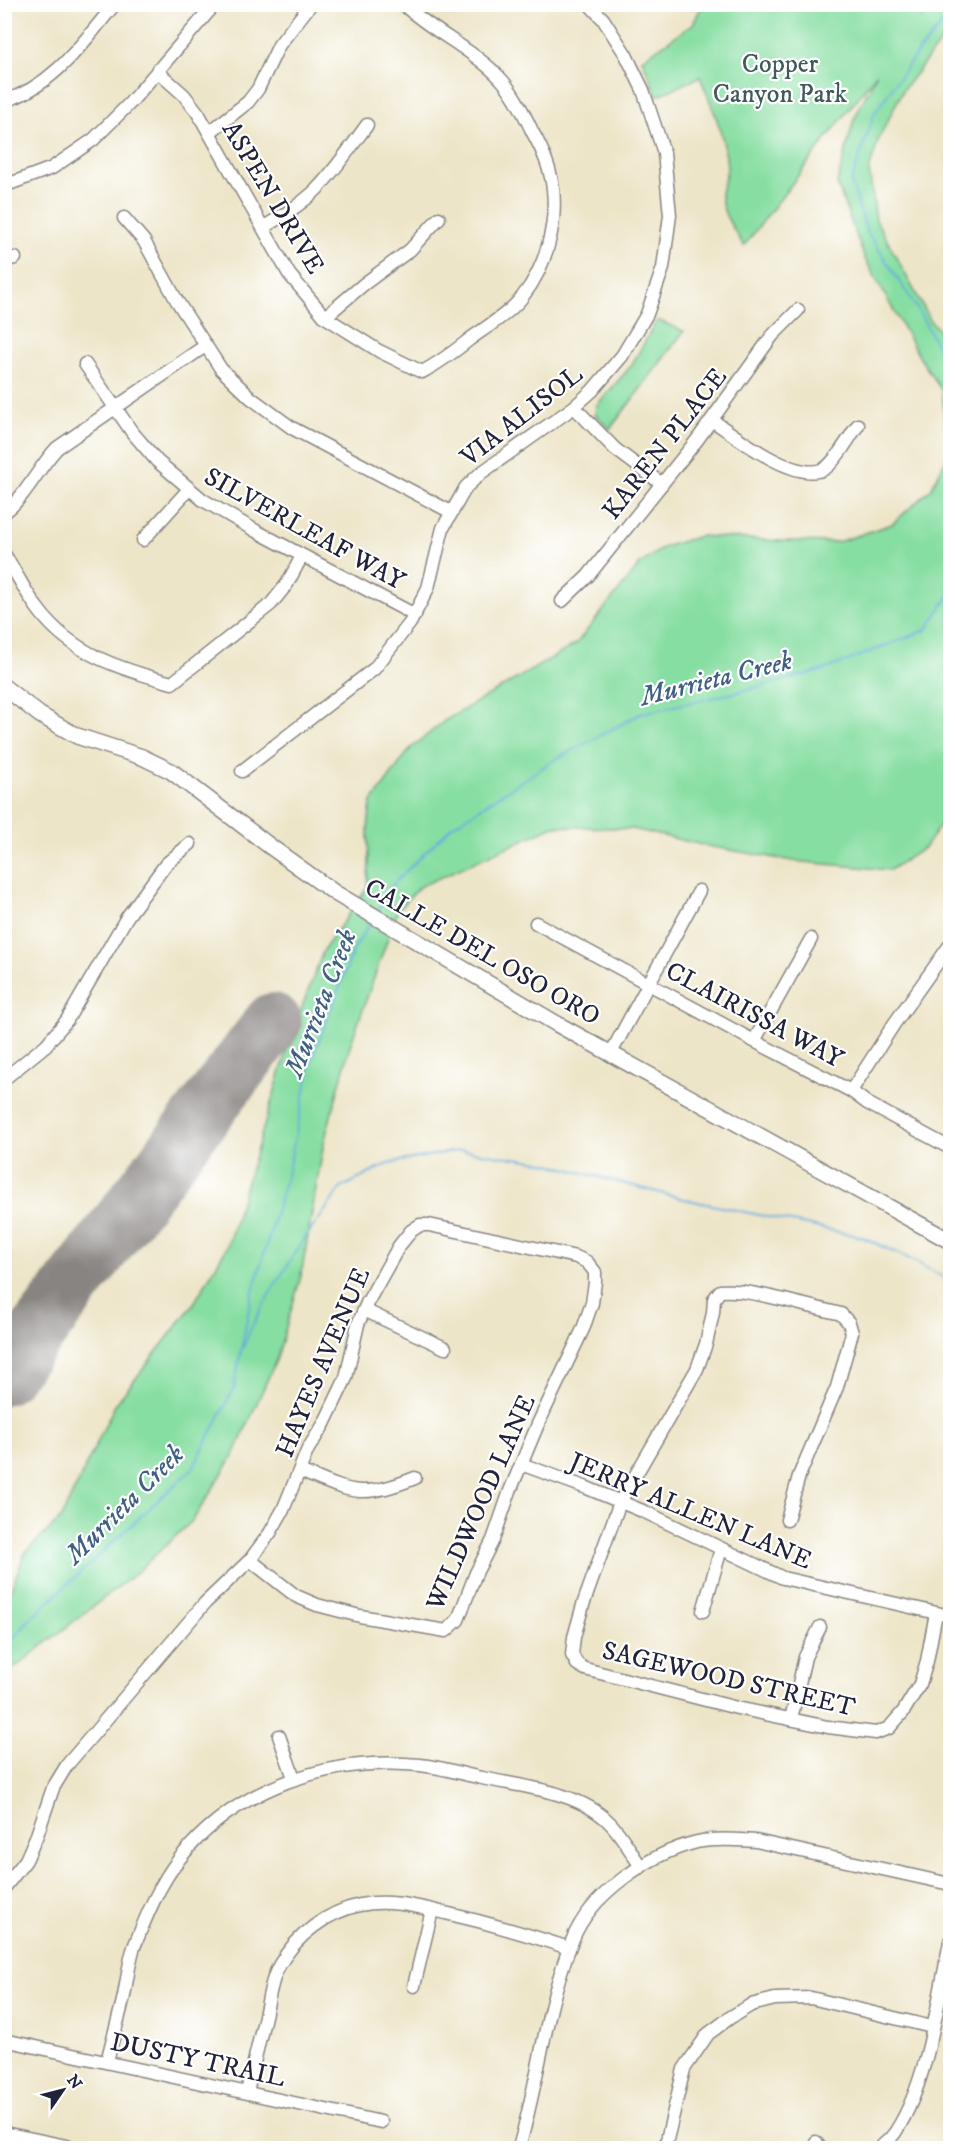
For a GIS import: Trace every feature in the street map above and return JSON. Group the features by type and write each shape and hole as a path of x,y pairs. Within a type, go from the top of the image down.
{"main road":[{"name":"CALLE DEL OSO ORO","path":"4,687 40,715 77,735 142,757 171,771 335,893 611,1053 951,1241"}],"street":[{"path":"4,101 23,95 57,71 115,4"},
{"path":"4,186 52,168 93,140 130,103 214,4"},
{"path":"210,132 248,102 258,89 279,45 311,4"},
{"name":"ASPEN DRIVE","path":"158,71 184,95 210,132 289,274 325,317 379,351 422,372 434,366 499,318 523,297 547,252 552,227 553,188 541,147 506,84 494,71 415,16 403,4"},
{"name":"VIA ALISOL","path":"242,771 374,669 400,639 415,615 428,588 443,528 466,487 481,472 574,407 592,391 622,356 646,314 663,268 670,215 664,153 643,90 626,55 603,19 589,4"},
{"path":"264,227 291,210 316,190 367,125"},
{"path":"124,218 144,241 177,302 221,369 251,398 274,416 320,443 451,512"},
{"path":"325,317 410,250 439,218"},
{"name":"KAREN PLACE","path":"562,601 588,576 712,420 772,336 798,310"},
{"path":"4,513 18,501 57,448 205,346"},
{"name":"SILVERLEAF WAY","path":"85,364 114,407 157,461 189,489 219,511 415,615"},
{"path":"574,407 615,449 662,484"},
{"path":"712,420 773,460 789,467 811,471 823,470 830,464 858,425"},
{"path":"143,540 189,489"},
{"path":"4,554 37,608 62,636 96,658 119,668 172,683 271,604 287,584 302,556"},
{"path":"4,1079 46,1045 67,1020 127,917 166,864 190,844"},
{"path":"611,1053 699,891"},
{"name":"CLAIRISSA WAY","path":"536,923 754,1041 851,1090 867,1103 951,1148"},
{"path":"754,1041 811,939"},
{"path":"851,1090 900,1014 951,945"},
{"name":"HAYES AVENUE","path":"4,1888 26,1860 53,1788 67,1765 205,1603 250,1560 270,1533 283,1510 308,1449 324,1425 346,1378 358,1324 364,1310 399,1246 411,1231 420,1225 443,1227 576,1257 587,1262"},
{"name":"WILDWOOD LANE","path":"250,1560 296,1596 317,1605 360,1616 446,1631 458,1620 476,1573 493,1540 510,1491 538,1424 584,1329 596,1282 595,1272 587,1262"},
{"path":"620,1502 697,1368 706,1344 714,1299 720,1291 730,1290 841,1314 849,1323 852,1333 837,1387 799,1476 787,1520"},
{"path":"364,1310 445,1348"},
{"name":"JERRY ALLEN LANE","path":"521,1464 620,1502 783,1578 951,1616"},
{"path":"300,1471 336,1487 360,1492 376,1492 415,1478"},
{"name":"SAGEWOOD STREET","path":"620,1502 580,1616 572,1655 577,1664 585,1668 737,1708 828,1727 876,1733 889,1728 903,1712 920,1684 936,1613"},
{"path":"703,1611 721,1549"},
{"path":"791,1719 805,1657 820,1627"},
{"path":"279,1736 294,1778"},
{"path":"107,2062 133,1950 160,1890 180,1858 202,1835 232,1811 260,1794 294,1778 352,1765 386,1763 422,1765 546,1792 571,1799 609,1821 641,1867"},
{"path":"521,2148 520,2144 572,1939 584,1919 603,1896 641,1867 671,1851 698,1842 756,1841 951,1884"},
{"path":"247,2092 271,1990 280,1965 296,1942 313,1927 338,1913 360,1905 386,1903 432,1910 519,1931 569,1948"},
{"path":"414,1986 432,1910"},
{"path":"880,2148 895,2132 914,2097 924,2066 951,1942"},
{"path":"664,2148 684,2069 708,2034 751,2006 775,1999 811,1998 932,2027"},
{"name":"DUSTY TRAIL","path":"4,2040 381,2122"},
{"path":"4,2133 76,2148"}],"green space":[{"name":"Copper Canyon Park","path":"702,5 922,5 922,18 933,5 950,5 950,30 903,90 879,138 869,170 876,220 932,323 950,341 950,812 924,848 890,870 793,861 707,846 633,829 554,826 419,887 398,910 350,1046 324,1142 301,1276 277,1358 234,1455 193,1520 136,1573 5,1675 5,1605 25,1553 61,1518 115,1405 193,1305 227,1247 293,1031 323,951 367,888 368,828 371,803 410,749 444,721 576,644 640,564 664,547 700,536 838,542 892,524 931,489 948,455 942,391 920,358 865,259 837,184 854,119 877,73 744,246 723,208 721,195 727,171 726,155 717,121 700,77 657,96 642,59 693,24"},
{"path":"657,320 684,331 610,429 595,414 596,406 631,366"}],"waterway":[{"name":"Murrieta Creek","path":"950,15 914,57 875,112 851,182 867,232 917,308 950,370"},
{"name":"Murrieta Creek","path":"377,911 393,884 451,827 554,760 642,713 824,670 926,630 950,594"},
{"name":"Murrieta Creek","path":"4,1649 30,1619 193,1468 234,1388 251,1298 288,1171 311,1062 354,949 371,921"},
{"path":"243,1348 271,1291 341,1188 390,1163 461,1150 541,1162 684,1199 862,1237 950,1281"}],"runway":[{"path":"4,1376 273,1022"}]}
